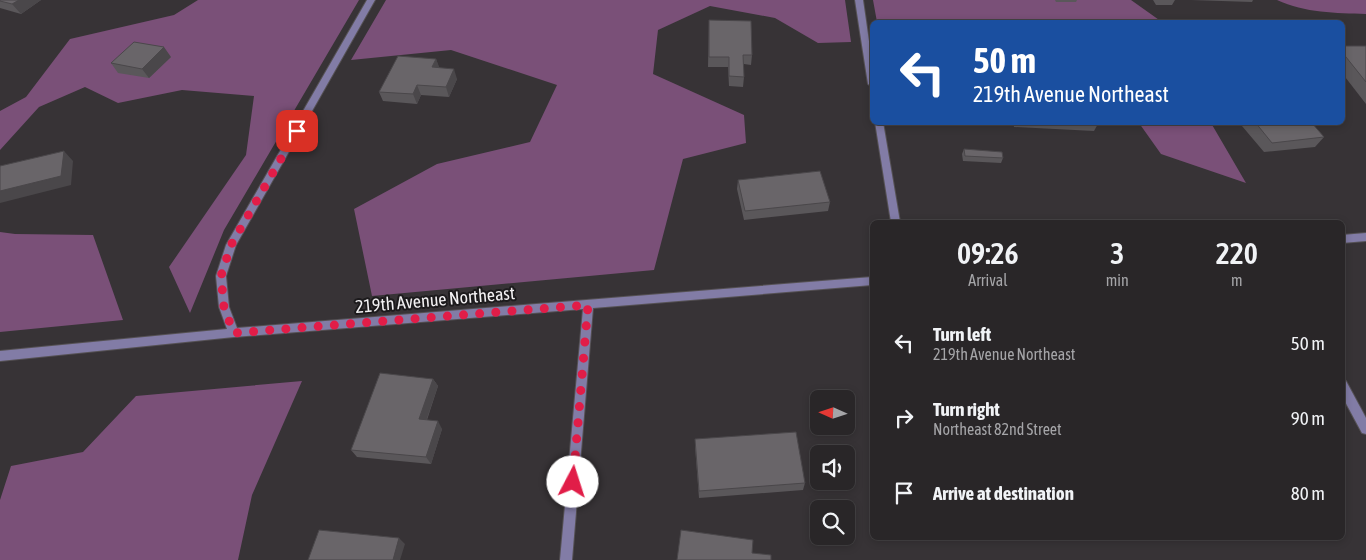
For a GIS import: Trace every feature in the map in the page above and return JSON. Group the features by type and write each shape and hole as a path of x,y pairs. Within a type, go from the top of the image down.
{"street":[{"path":"234,333 224,308 221,276 231,245 371,0"},
{"path":"858,0 870,72"},
{"path":"880,125 896,220"},
{"path":"1345,239 1366,237"},
{"name":"219th Avenue Northeast","path":"0,356 234,333 870,281"},
{"path":"566,560 588,305"},
{"path":"1345,390 1366,429"}],"shaded area":[{"path":"198,0 359,0 224,230 190,313 169,267 246,155 254,96 182,90 118,103 85,87 39,107 0,150 0,111 26,97 70,39 174,15"},
{"path":"386,0 845,0 851,42 818,43 775,18 710,6 658,30 653,74 744,115 746,143 683,159 654,270 372,296 354,209 437,164 530,142 557,85 451,50 351,60"},
{"path":"873,0 1131,0 1159,20 877,20"},
{"path":"1277,0 1366,0 1366,14 1310,10 1298,8"},
{"path":"1140,125 1212,125 1246,183 1161,154"},
{"path":"0,232 15,234 93,235 123,320 0,332"},
{"path":"302,381 252,495 238,560 0,560 0,500 11,466 83,452 136,396"}],"building":[{"path":"0,0 19,0 12,4"},
{"path":"709,20 751,21 752,55 743,55 744,77 729,76 729,57 709,57"},
{"path":"134,42 164,47 142,69 111,63"},
{"path":"1345,46 1366,46 1366,82 1345,56"},
{"path":"398,56 436,59 432,67 454,69 446,87 417,85 413,94 379,92"},
{"path":"1257,125 1314,125 1324,137 1272,143"},
{"path":"964,149 1002,152 1003,158 965,156"},
{"path":"64,151 61,176 0,191 0,166"},
{"path":"820,171 830,202 745,211 738,180"},
{"path":"380,373 433,379 419,419 438,421 426,457 351,450"},
{"path":"796,432 805,483 699,491 695,439"},
{"path":"319,530 399,538 393,560 308,560"},
{"path":"681,530 753,540 752,553 771,555 771,560 677,560"}],"route":[{"path":"297,131 231,245 221,276 224,308 234,333 588,305 573,482"}]}
